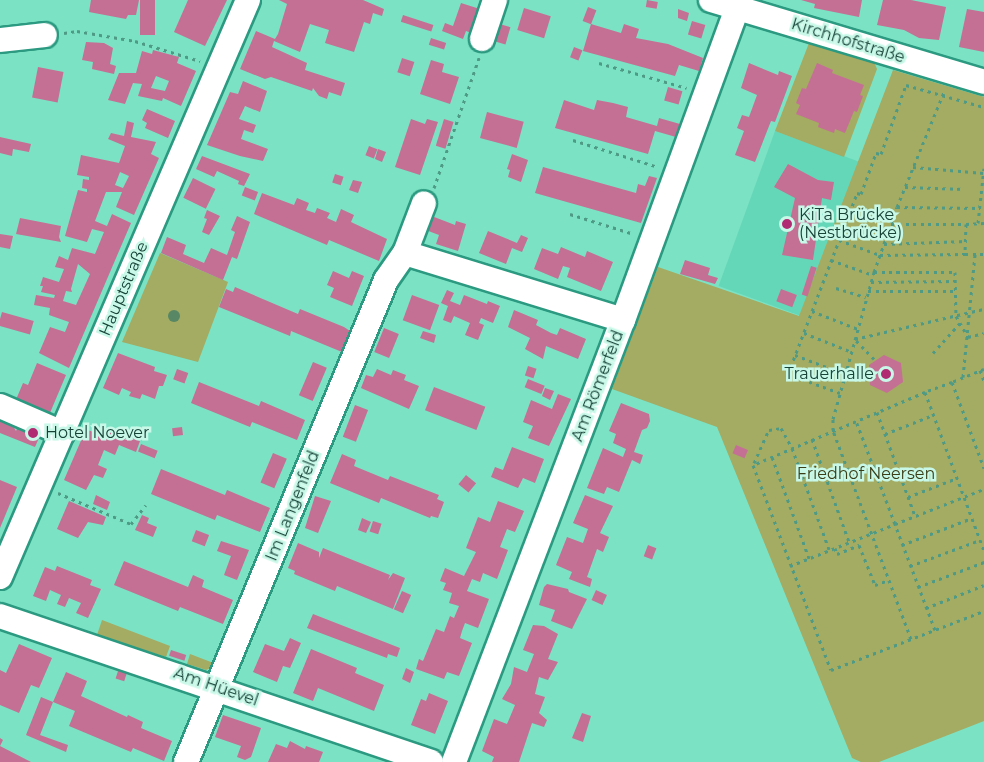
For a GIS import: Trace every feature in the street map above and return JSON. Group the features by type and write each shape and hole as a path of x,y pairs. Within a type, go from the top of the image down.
{"street":[{"name":"Hauptstraße","path":"0,578 7,543 40,485 248,0"},
{"path":"482,39 495,0"},
{"name":"Kirchhofstraße","path":"711,0 738,4 984,82"},
{"name":"Am Römerfeld","path":"454,762 653,240 738,4"},
{"path":"1,43 45,35"},
{"name":"Im Langenfeld","path":"186,762 219,688 386,280 405,253 424,203"},
{"path":"405,253 623,320"},
{"path":"0,406 62,433"},
{"name":"Am Hüevel","path":"0,616 219,688 431,762"}],"path":[{"path":"45,35 77,31 104,35 170,51 218,68"},
{"path":"424,203 430,201 483,48 482,39"},
{"path":"599,63 706,93"},
{"path":"911,639 834,430 833,419 868,291 884,243 951,72"},
{"path":"840,393 788,374 857,192 861,194 876,153 881,154 906,84 942,97 984,107"},
{"path":"573,140 677,173"},
{"path":"913,167 984,173"},
{"path":"978,223 984,168"},
{"path":"905,187 965,189"},
{"path":"897,207 980,208"},
{"path":"570,214 653,240"},
{"path":"891,224 984,223"},
{"path":"965,254 966,224"},
{"path":"839,240 880,255 984,254"},
{"path":"884,243 966,241"},
{"path":"963,377 975,254"},
{"path":"831,260 874,274 955,272 956,316 968,337"},
{"path":"871,282 955,281"},
{"path":"836,288 867,297"},
{"path":"868,291 955,291"},
{"path":"855,339 984,309"},
{"path":"812,311 858,329"},
{"path":"933,353 960,322"},
{"path":"804,333 852,351"},
{"path":"968,337 984,333"},
{"path":"855,339 874,359"},
{"path":"795,355 845,374"},
{"path":"753,465 982,370 984,381"},
{"path":"952,382 984,468"},
{"path":"925,392 984,551"},
{"path":"877,412 915,516"},
{"path":"885,434 933,415"},
{"path":"856,421 935,630"},
{"path":"829,550 792,448 781,428 769,430 753,465 831,670 984,611"},
{"path":"812,440 849,542"},
{"path":"772,457 809,558"},
{"path":"908,497 957,478"},
{"path":"40,485 131,524 146,505"},
{"path":"790,566 984,489"},
{"path":"902,545 972,518"},
{"path":"910,566 980,540"},
{"path":"835,548 837,554 860,545 875,585 889,580"},
{"path":"918,587 984,562"},
{"path":"926,608 984,585"}],"shaded area":[{"name":"KiTa Brücke (Nestbrücke)","path":"775,131 859,161 802,316 719,286"}],"green space":[{"path":"809,43 874,62 877,69 844,157 775,131"},
{"name":"Friedhof Neersen","path":"893,70 984,97 984,721 879,762 861,762 852,758 717,427 612,389 658,267 799,316"},
{"path":"160,253 228,282 198,362 122,342"},
{"path":"102,620 170,646 166,657 97,635"},
{"path":"190,654 216,664 206,670 187,664"}],"building":[{"path":"91,0 139,0 136,15 128,15 126,19 89,12"},
{"path":"140,0 155,0 155,35 140,35"},
{"path":"188,0 227,0 205,46 174,32"},
{"path":"279,0 363,0 384,9 382,16 373,13 370,24 364,22 354,52 325,43 329,30 310,24 300,52 274,41 272,47 307,63 305,70 345,83 341,96 329,92 327,99 319,96 313,88 312,91 271,77 265,79 240,69 256,31 275,39 278,34 287,4"},
{"path":"647,0 658,2 657,9 646,7"},
{"path":"801,0 862,0 859,17 814,8 815,4"},
{"path":"883,0 911,0 946,7 939,40 919,38 904,30 877,25"},
{"path":"461,3 483,10 474,34 466,31 463,39 442,31 445,23 453,26"},
{"path":"588,7 596,10 591,24 583,21"},
{"path":"524,8 551,16 544,38 517,30"},
{"path":"678,9 689,13 687,21 678,18"},
{"path":"967,9 984,12 984,52 959,47"},
{"path":"403,15 433,25 431,32 401,22"},
{"path":"692,21 705,25 701,38 688,34"},
{"path":"496,23 510,27 505,44 491,40"},
{"path":"591,24 621,33 624,24 639,29 636,38 668,44 703,58 699,71 679,65 675,76 583,51"},
{"path":"431,38 446,43 444,50 429,45"},
{"path":"86,42 104,43 113,48 110,64 116,66 114,74 92,69 93,62 82,60"},
{"path":"574,47 582,50 578,60 570,57"},
{"path":"153,50 179,57 177,63 196,71 181,106 163,98 162,101 138,96 142,84 133,83 125,104 108,100 119,73 136,73 142,51 152,54","holes":["156,76 169,81 165,91 151,88"]},
{"path":"402,58 414,62 410,76 397,72"},
{"path":"431,60 444,64 442,72 459,77 450,104 420,94"},
{"path":"749,63 778,75 779,71 792,76 775,122 771,121 755,162 735,155 744,131 737,128 742,115 749,117 757,95 741,88"},
{"path":"817,63 833,70 832,73 864,85 857,112 854,111 845,133 835,129 834,133 818,127 819,123 796,114 800,105 796,103 802,88 806,89"},
{"path":"38,67 64,72 58,102 32,97"},
{"path":"243,81 267,91 260,112 245,106 239,119 256,125 253,133 244,130 241,139 268,149 263,161 207,145 230,92 238,94"},
{"path":"668,87 682,91 679,105 664,100"},
{"path":"564,100 594,110 597,100 613,103 628,107 626,117 657,126 659,118 680,124 676,137 655,131 648,154 555,128"},
{"path":"147,109 175,121 168,138 145,128 147,123 142,120"},
{"path":"487,112 524,122 517,148 480,138"},
{"path":"411,119 425,124 427,119 438,122 420,175 395,167"},
{"path":"444,119 454,122 445,149 436,146"},
{"path":"127,121 134,123 131,137 156,142 151,154 159,158 134,215 116,207 122,192 106,192 95,221 107,226 112,214 131,223 69,368 39,353 50,327 65,332 69,322 49,315 50,308 34,305 36,295 54,298 55,295 41,292 43,286 40,286 43,277 59,282 64,269 55,267 59,256 68,260 72,248 95,254 104,232 92,229 87,242 65,236 78,190 87,192 87,189 82,188 83,179 89,180 89,177 77,175 81,155 119,163 125,146 108,139 111,133 124,136","holes":["120,172 129,176 123,188 115,185","78,264 90,274 76,305 63,301 66,291 72,292"]},
{"path":"0,137 31,144 29,152 13,149 12,156 0,153"},
{"path":"369,146 377,149 374,159 365,155"},
{"path":"378,149 386,152 382,162 375,159"},
{"path":"512,154 528,160 521,182 508,177 510,170 507,169"},
{"path":"202,156 250,174 244,186 238,184 239,181 217,171 214,177 196,169"},
{"path":"788,164 818,180 834,182 831,200 822,198 813,260 782,255 795,198 774,187"},
{"path":"543,167 636,193 638,184 645,186 649,176 657,178 641,223 535,193"},
{"path":"335,174 344,177 341,185 332,183"},
{"path":"193,178 215,189 206,209 183,198"},
{"path":"353,180 362,182 358,193 349,190"},
{"path":"245,187 258,192 255,200 242,195"},
{"path":"262,193 294,205 297,198 309,203 306,210 315,213 317,208 330,213 327,218 336,222 341,209 354,215 351,222 387,239 379,261 329,240 327,245 254,214"},
{"path":"207,210 220,216 209,235 202,232 207,219 204,218"},
{"path":"429,215 455,225 456,221 466,224 458,251 436,244 439,235 423,229"},
{"path":"237,216 250,222 237,259 232,257 223,280 161,253 167,237 186,245 183,254 204,263 211,248 227,255 235,232 231,230"},
{"path":"20,218 61,226 59,237 61,242 16,234"},
{"path":"488,231 517,243 521,235 528,238 522,252 512,248 506,264 479,253"},
{"path":"0,234 13,236 10,249 0,247"},
{"path":"561,247 585,257 587,251 613,262 601,291 567,277 570,268 563,266 558,279 534,269 542,248 558,254"},
{"path":"685,260 710,268 708,275 718,278 715,284 680,274"},
{"path":"811,266 817,268 807,296 802,295"},
{"path":"333,271 349,278 352,271 364,276 352,306 330,297 334,288 327,285"},
{"path":"235,287 298,314 300,309 344,327 350,331 342,352 291,331 290,336 219,307 226,289 233,292"},
{"path":"781,289 797,295 792,307 776,301"},
{"path":"447,290 454,293 450,301 460,305 464,295 487,304 488,301 500,306 493,323 481,318 479,323 484,325 478,340 465,335 470,323 454,316 451,323 443,320 448,306 441,303"},
{"path":"412,295 439,305 430,330 403,320"},
{"path":"514,310 538,320 536,325 551,333 557,335 560,328 586,339 578,359 546,346 543,359 525,349 530,338 508,327"},
{"path":"2,312 34,321 30,335 0,326"},
{"path":"384,328 399,334 389,358 374,352"},
{"path":"423,331 436,335 434,343 420,338"},
{"path":"118,353 155,367 154,371 167,375 163,386 159,386 155,399 142,394 140,399 129,396 131,392 122,388 119,395 103,388"},
{"name":"Trauerhalle","path":"884,355 901,363 903,382 887,393 870,385 869,365"},
{"path":"313,362 327,368 313,401 299,395"},
{"path":"37,363 66,375 47,420 15,402 23,383 28,385"},
{"path":"528,366 537,369 533,378 525,376"},
{"path":"177,369 188,373 185,383 173,379"},
{"path":"377,369 391,375 393,370 406,375 404,380 419,386 409,409 361,388 366,375 373,377"},
{"path":"528,379 545,386 541,394 525,387"},
{"path":"199,382 259,406 261,401 305,420 297,440 252,422 250,427 191,403"},
{"path":"434,387 485,407 476,430 425,410"},
{"path":"545,388 554,391 550,400 542,396"},
{"path":"558,394 571,399 549,446 528,438 533,426 523,422 531,400 552,409"},
{"path":"621,403 649,414 650,421 647,428 642,430 634,452 643,455 640,464 632,460 619,492 607,487 604,494 587,488 603,448 623,457 626,449 613,443 616,434 609,431"},
{"path":"355,405 368,410 356,442 343,437"},
{"path":"0,414 8,418 6,423 13,426 16,431 20,422 42,431 35,447 0,433"},
{"path":"182,427 183,435 173,436 172,428"},
{"path":"86,429 107,438 111,429 140,441 136,452 119,445 115,455 104,450 98,465 107,469 103,478 94,475 86,490 64,480"},
{"path":"141,444 158,451 155,458 138,451"},
{"path":"736,445 748,450 744,458 732,453"},
{"path":"512,447 544,459 535,483 523,478 518,488 491,477 495,467 503,470"},
{"path":"273,453 287,459 274,488 260,482"},
{"path":"342,454 356,460 354,466 388,480 390,476 439,495 437,499 444,502 438,518 431,516 430,518 381,498 379,503 330,483"},
{"path":"161,469 225,495 227,490 270,508 260,532 217,515 215,520 151,494"},
{"path":"466,475 476,483 469,493 458,484"},
{"path":"0,480 17,487 0,528"},
{"path":"96,495 110,502 107,510 93,504"},
{"path":"585,495 613,506 600,533 609,537 603,552 597,549 587,577 592,579 590,587 569,579 572,572 556,565 567,537 583,543 588,529 573,523"},
{"path":"315,496 331,501 318,533 305,528"},
{"path":"69,501 106,517 103,525 88,522 78,538 57,529"},
{"path":"498,501 524,511 515,532 507,529 500,547 508,550 497,579 483,573 480,582 472,579 467,591 489,599 478,628 465,623 460,638 472,643 459,676 447,672 444,679 416,669 419,659 423,661 436,629 444,632 450,616 454,618 459,606 449,603 452,593 443,590 446,583 440,581 445,568 464,576 476,552 466,548 478,517 490,522"},
{"path":"142,515 149,518 147,523 157,527 153,537 135,530"},
{"path":"362,518 371,522 366,533 358,530"},
{"path":"373,521 382,524 378,534 370,531"},
{"path":"196,530 209,535 205,546 192,541"},
{"path":"221,541 249,550 237,580 224,575 231,556 217,551"},
{"path":"298,543 319,552 319,558 323,548 390,575 388,580 393,573 405,578 393,609 337,586 335,591 294,574 295,571 288,568"},
{"path":"648,545 656,548 652,559 644,556"},
{"path":"124,561 188,587 193,575 204,580 202,587 233,600 223,624 180,607 178,611 114,585"},
{"path":"57,566 92,580 90,585 101,589 88,618 76,613 81,603 69,598 65,607 57,604 61,595 50,590 46,601 33,596 45,567 55,571"},
{"path":"547,584 568,589 569,592 587,599 572,629 551,621 555,610 539,605"},
{"path":"596,590 607,595 602,605 592,600"},
{"path":"402,591 411,595 403,613 394,609"},
{"path":"313,614 400,648 397,657 388,654 387,658 307,628"},
{"path":"533,625 544,626 558,634 548,659 558,662 548,680 539,677 535,694 545,697 539,713 547,720 544,727 532,723 519,762 492,762 494,757 482,751 494,719 507,724 515,705 502,699 511,684 514,667 527,672 534,654 523,650"},
{"path":"290,638 301,643 290,668 283,666 277,682 253,672 265,644 284,651"},
{"path":"19,644 52,658 39,688 31,685 19,713 0,705 0,670 6,673"},
{"path":"311,649 357,668 355,673 384,685 374,711 318,688 313,701 293,693"},
{"path":"171,650 186,655 184,661 169,656"},
{"path":"119,668 128,671 124,681 116,678"},
{"path":"406,668 414,672 410,683 402,679"},
{"path":"66,672 87,681 81,696 143,722 141,728 172,741 164,761 133,748 131,752 69,726 75,711 53,702"},
{"path":"429,693 448,701 435,734 411,725 421,699 426,701"},
{"path":"41,697 53,702 40,735 68,745 66,752 26,735"},
{"path":"582,713 591,716 583,742 572,738"},
{"path":"223,715 261,728 251,757 245,760 237,757 241,746 215,737"},
{"path":"290,741 305,749 306,746 323,752 319,762 268,762 276,744 287,748"},
{"path":"0,746 31,762 0,762"}],"place":[{"name":"KiTa Brücke (Nestbrücke)","path":"787,224"},
{"name":"Trauerhalle","path":"886,374"},
{"name":"Hotel Noever","path":"33,433"}]}
